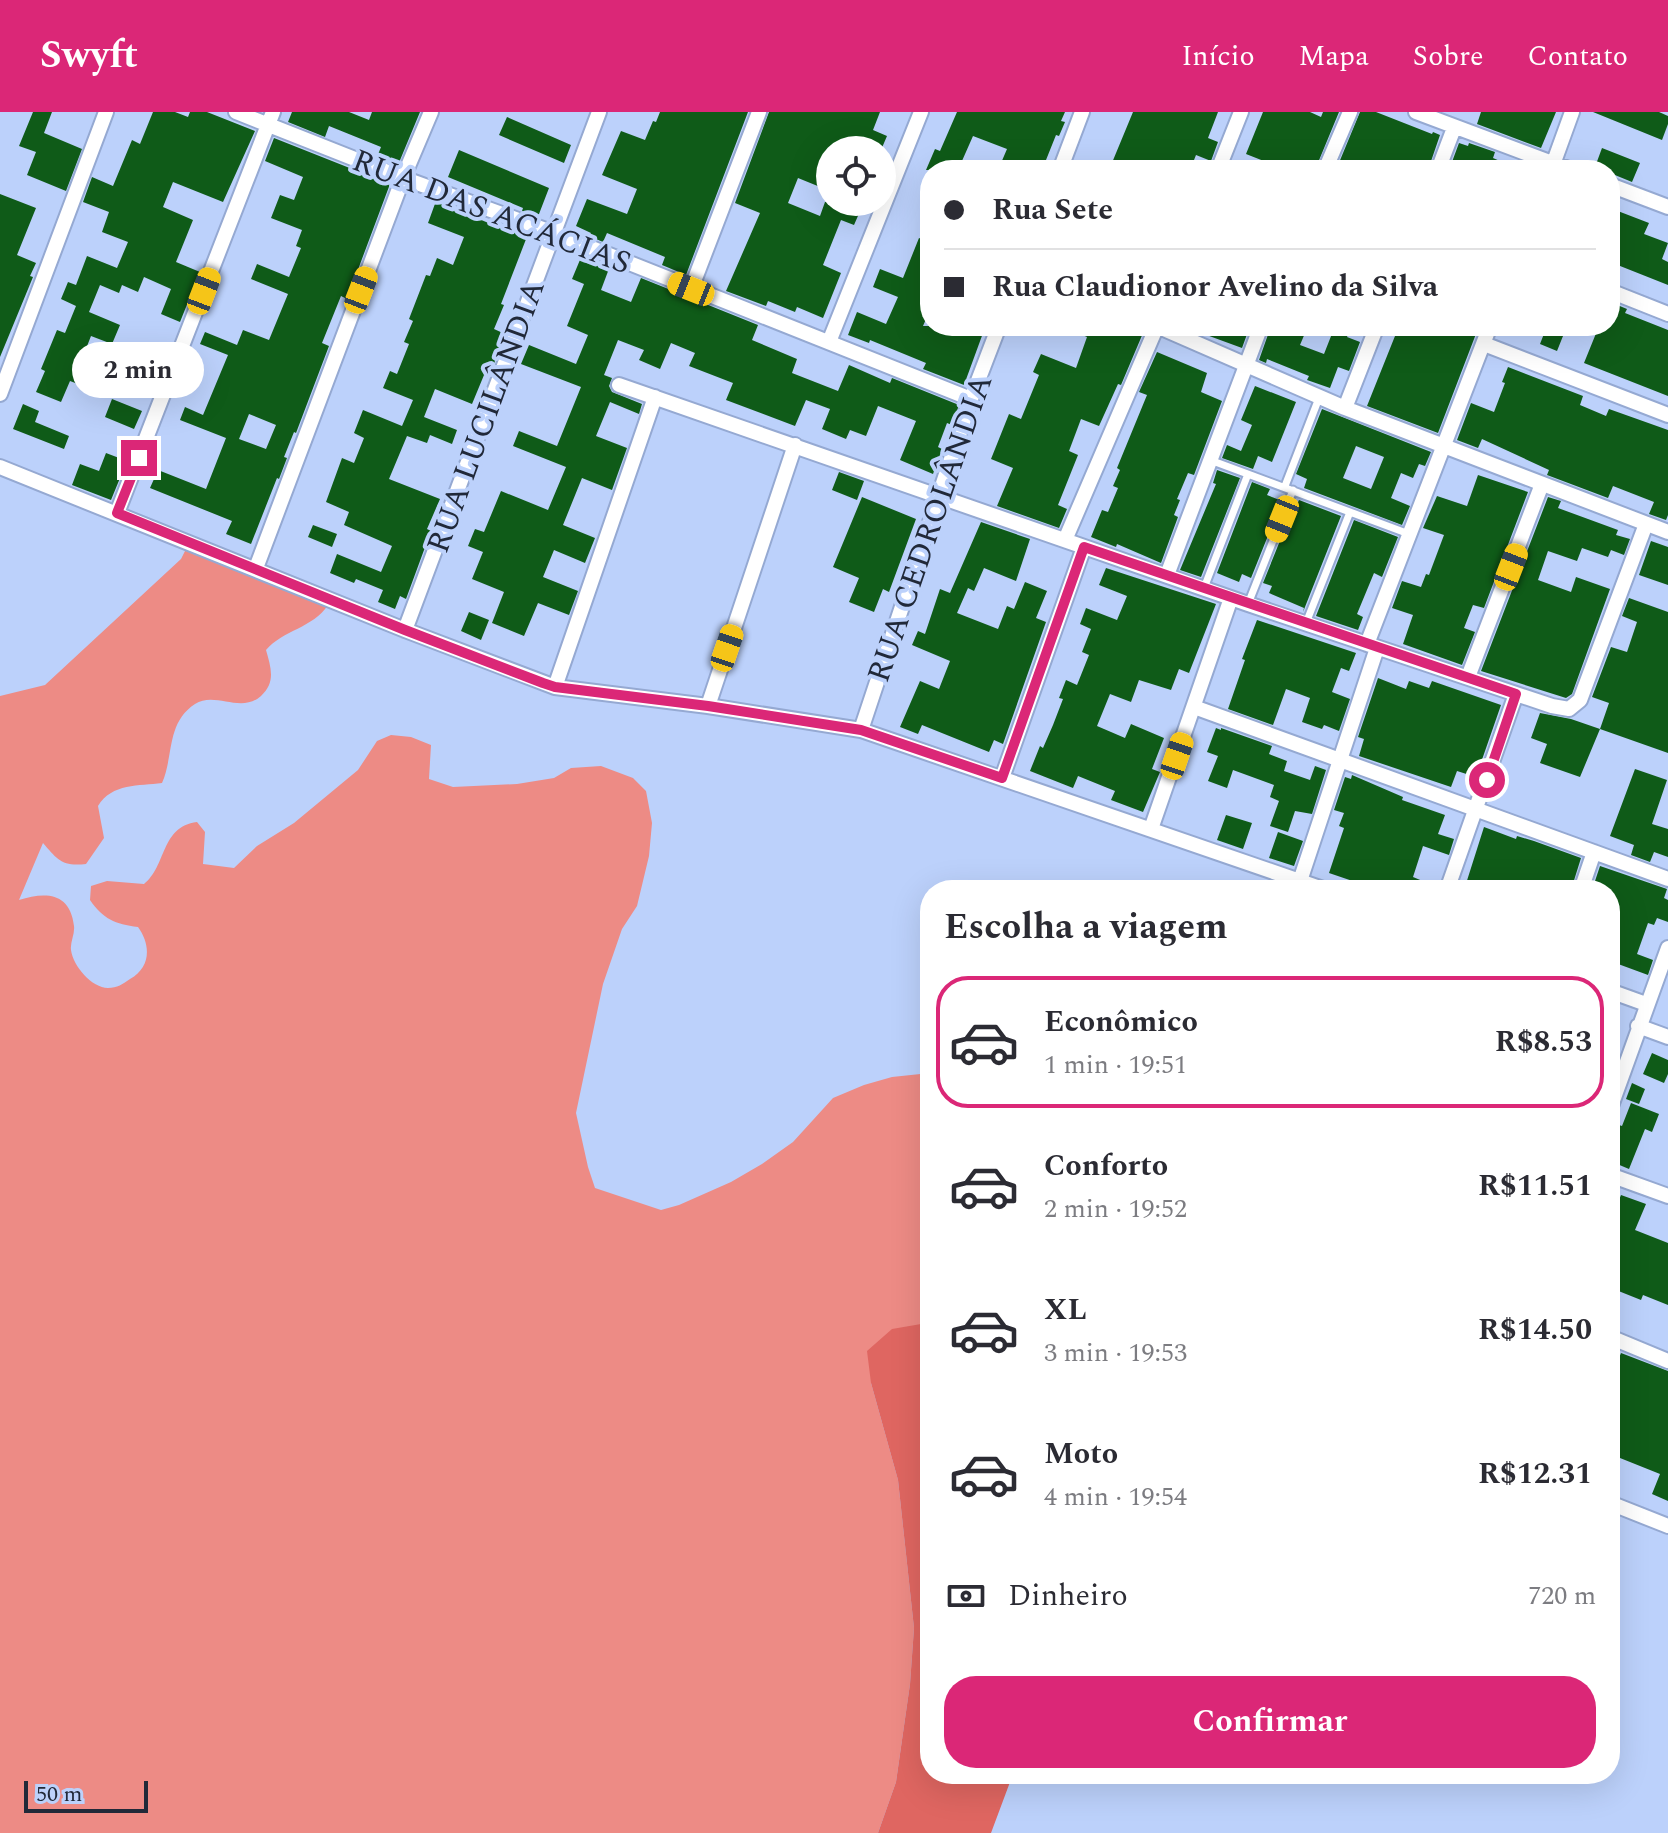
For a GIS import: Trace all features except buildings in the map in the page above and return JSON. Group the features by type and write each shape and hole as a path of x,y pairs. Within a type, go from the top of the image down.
{"street":[{"path":"0,394 106,112"},
{"name":"RUA DAS ACÁCIAS","path":"236,112 271,118 403,178 554,233 971,399"},
{"path":"256,568 403,178 431,112"},
{"name":"RUA LUCILÂNDIA","path":"405,630 599,112"},
{"path":"691,289 759,112"},
{"path":"829,342 921,112"},
{"path":"1064,160 1082,112"},
{"path":"1222,160 1241,112"},
{"path":"1329,160 1350,112"},
{"path":"1416,112 1534,160"},
{"path":"1555,160 1572,112"},
{"path":"117,513 271,118"},
{"path":"1442,160 1454,128"},
{"path":"1620,189 1668,207"},
{"path":"1620,295 1668,314"},
{"name":"RUA CEDROLÂNDIA","path":"861,730 938,495 995,336"},
{"path":"1065,540 1153,336"},
{"path":"1179,336 1319,398 1668,532"},
{"path":"1167,575 1257,336"},
{"path":"1345,408 1373,336"},
{"path":"1300,880 1340,759 1372,646 1487,336"},
{"path":"1484,344 1668,415"},
{"path":"619,385 1248,604 1552,706 1569,709 1580,700 1646,524"},
{"path":"555,687 655,397"},
{"path":"708,706 795,445"},
{"path":"0,467 555,687 708,706 861,730 1297,880"},
{"path":"1468,677 1542,484"},
{"path":"1002,778 1084,547"},
{"path":"1151,829 1231,598"},
{"path":"1451,880 1516,694"},
{"path":"1194,707 1668,879"},
{"path":"1584,880 1594,852"},
{"path":"1620,1079 1668,948"},
{"path":"1620,995 1646,1004"},
{"path":"1638,1026 1668,1037"},
{"path":"1620,1179 1668,1196"},
{"path":"1620,1341 1668,1361"},
{"path":"1620,1507 1668,1526"}],"lane":[{"path":"1285,486 1319,398"},
{"path":"1209,459 1411,534"},
{"path":"1204,588 1248,474"},
{"path":"1248,604 1293,490"},
{"path":"1306,623 1350,512"}],"shaded area":[{"path":"186,549 328,605 314,619 266,650 271,669 270,680 261,696 245,703 203,701 186,712 175,730 162,783 118,789 104,799 98,806 104,838 86,864 61,861 43,843 19,900 46,895 61,900 67,906 74,926 73,956 79,969 90,980 102,987 120,985 137,974 147,955 138,927 116,922 100,912 90,900 91,886 107,881 144,884 176,831 197,822 205,832 203,864 234,868 257,846 294,823 358,770 377,741 391,735 411,737 431,745 429,779 453,787 517,784 554,778 571,768 601,766 633,778 646,791 652,823 649,856 637,906 622,929 603,984 576,1113 595,1188 661,1210 679,1205 731,1182 762,1164 793,1142 833,1098 892,1077 920,1074 920,1357 871,1383 898,1480 914,1628 910,1684 896,1782 878,1833 0,1833 0,696 45,685 181,559"},
{"path":"920,1324 920,1784 1009,1784 991,1833 878,1833 896,1782 910,1684 914,1628 898,1480 871,1383 867,1351 892,1329"}],"route":[{"path":"139,458 117,513 543,683 861,730 1002,778 1084,547 1516,694 1487,780"}]}
